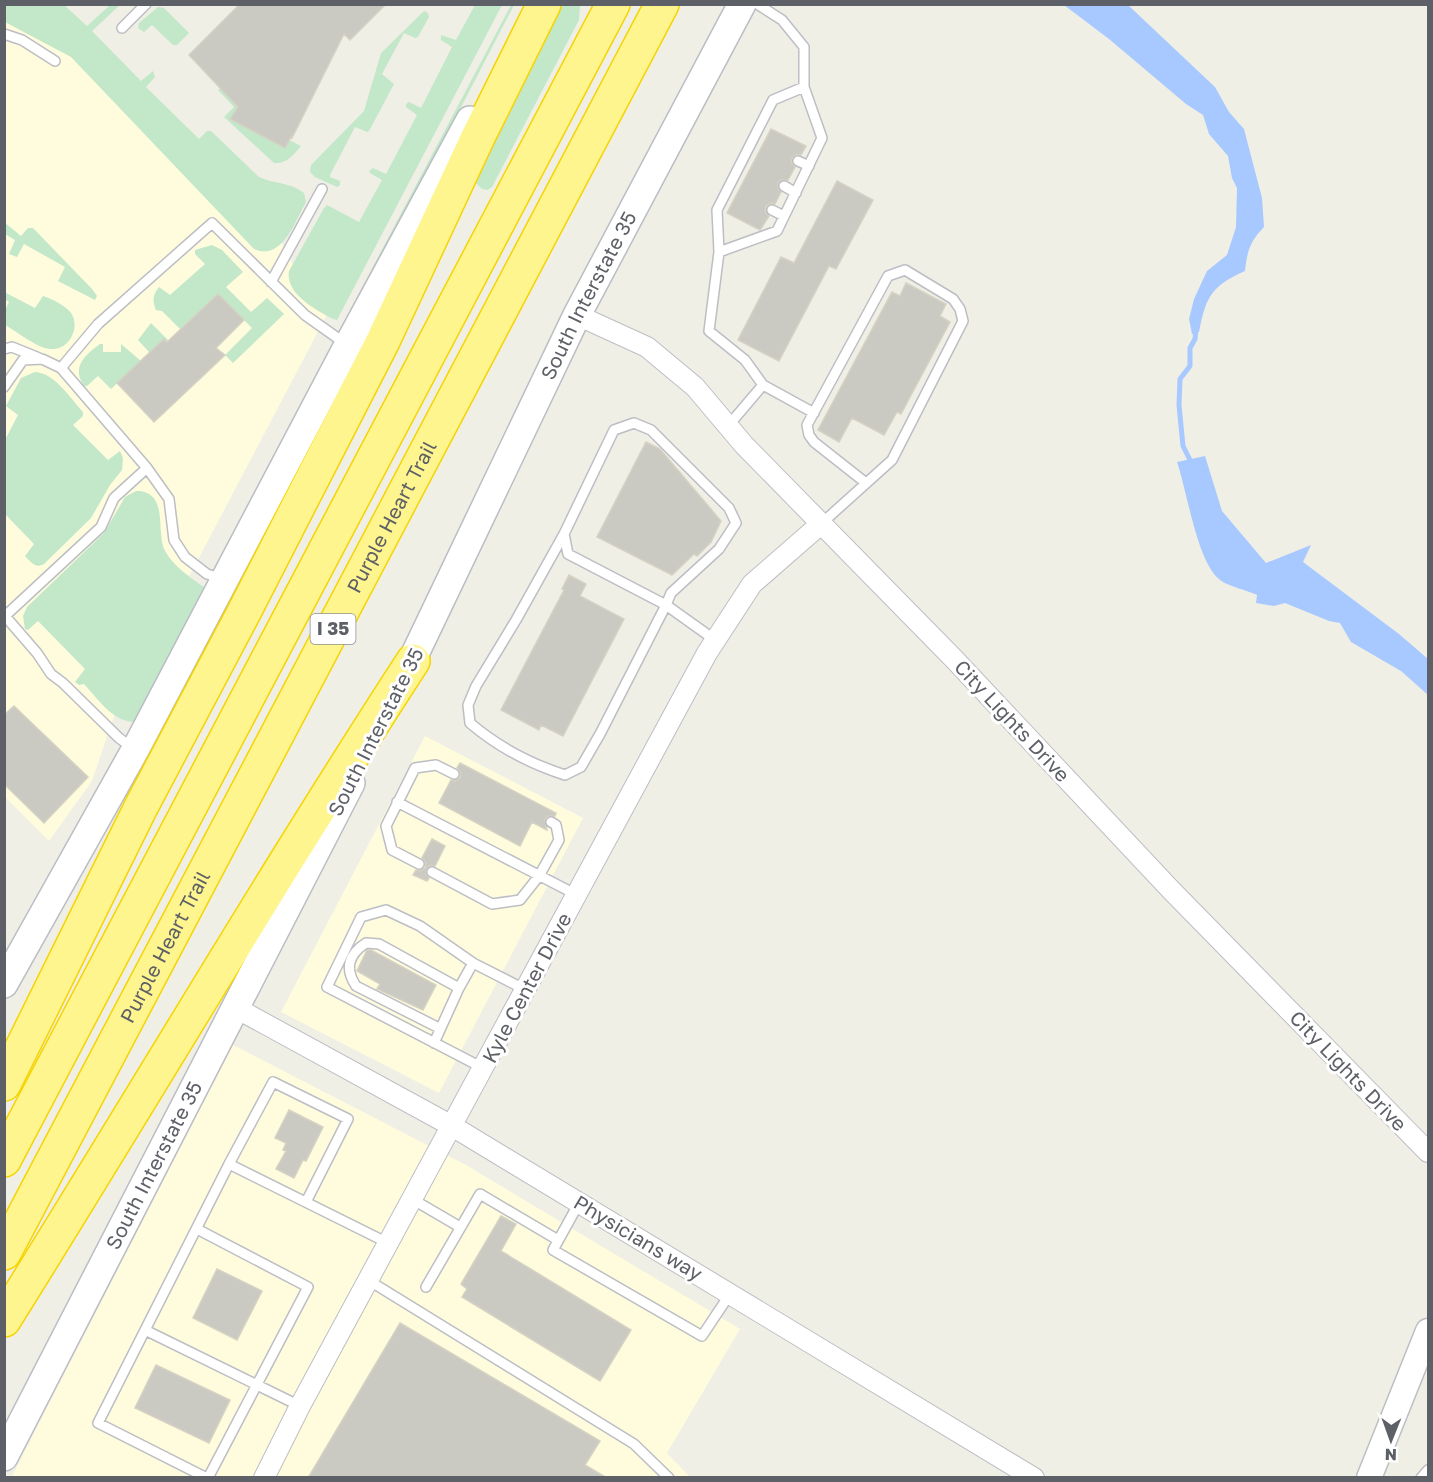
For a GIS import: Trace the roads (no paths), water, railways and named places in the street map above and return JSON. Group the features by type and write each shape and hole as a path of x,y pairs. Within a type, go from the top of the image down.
{"highway":[{"path":"4,1084 141,807 383,341 478,137 544,4"},
{"name":"I 35","path":"4,1160 613,4"},
{"name":"Purple Heart Trail","path":"4,1253 662,4"},
{"path":"4,1320 324,799 412,661"}],"main road":[{"path":"4,984 135,750 530,4"},
{"name":"South Interstate 35","path":"4,1457 412,661 577,315 742,4"}],"street":[{"name":"City Lights Drive","path":"577,315 647,347 695,387 744,445 946,651 1171,890 1428,1152"},
{"name":"Kyle Center Drive","path":"264,1478 300,1406 716,640 752,584 822,523"},
{"name":"Physicians way","path":"236,1008 452,1126 1034,1478"},
{"path":"1371,1477 1428,1331"}],"lane":[{"path":"122,28 146,4"},
{"path":"719,252 777,231 822,138 804,87 804,47 782,20 757,4"},
{"path":"4,34 22,40 55,61"},
{"path":"804,87 772,100 717,210 719,252 709,331 745,360 763,385 814,414"},
{"path":"753,139 764,144"},
{"path":"798,161 809,166"},
{"path":"740,164 750,169"},
{"path":"784,186 796,193"},
{"path":"728,188 738,193"},
{"path":"272,282 322,189"},
{"path":"772,210 784,216"},
{"path":"60,368 98,324 212,223 305,315 348,345"},
{"path":"822,523 866,483 891,460 963,321 960,309 953,299 905,270 888,276 807,425 809,435 814,442 866,483"},
{"path":"4,349 12,347 42,358 60,368 147,468 169,499 174,540 185,557 207,574 225,580"},
{"path":"4,387 23,360 42,358"},
{"path":"728,426 763,385"},
{"path":"634,423 651,430 729,508 736,523 719,549 671,593 666,605 581,767 565,775 539,766 487,737 470,723 468,705 476,686 564,534 615,430 634,423"},
{"path":"135,750 119,738 51,674 37,653 5,616 101,526 114,498 147,468"},
{"path":"564,534 568,554 666,605 716,640"},
{"path":"419,864 392,850 386,826 415,768 436,765 454,774"},
{"path":"397,802 577,896"},
{"path":"432,872 492,904 520,900 539,876 560,840 556,825 551,822"},
{"path":"483,1068 327,987 361,917 386,910 420,926 473,963 526,990"},
{"path":"439,1028 356,986 350,976 350,963 356,949 366,943 379,945 459,988"},
{"path":"434,1043 439,1028 473,963"},
{"path":"196,1229 308,1287 207,1478 98,1423 196,1229 229,1164 273,1082 348,1119 306,1202"},
{"path":"229,1164 388,1243"},
{"path":"426,1287 480,1194 558,1240"},
{"path":"412,1199 460,1227"},
{"path":"579,1203 553,1250 702,1336 730,1294"},
{"path":"368,1280 634,1444 669,1478"},
{"path":"145,1330 300,1406"},
{"path":"1421,1478 1428,1470"}],"water":[{"path":"1064,5 1128,5 1215,87 1229,112 1244,129 1262,198 1264,227 1250,247 1245,271 1224,282 1212,294 1204,310 1199,332 1192,334 1189,319 1194,299 1207,271 1227,255 1236,227 1237,188 1232,178 1228,156 1209,134 1203,115 1186,104 1109,39"},
{"path":"1205,456 1222,511 1266,563 1311,545 1303,562 1399,634 1428,659 1428,695 1401,671 1351,642 1340,623 1329,621 1285,603 1274,606 1256,603 1257,595 1226,584 1219,579 1211,570 1199,542 1177,462"}],"waterway":[{"path":"1192,464 1183,446 1179,405 1180,379 1190,366 1190,348 1195,339 1196,328"}]}
